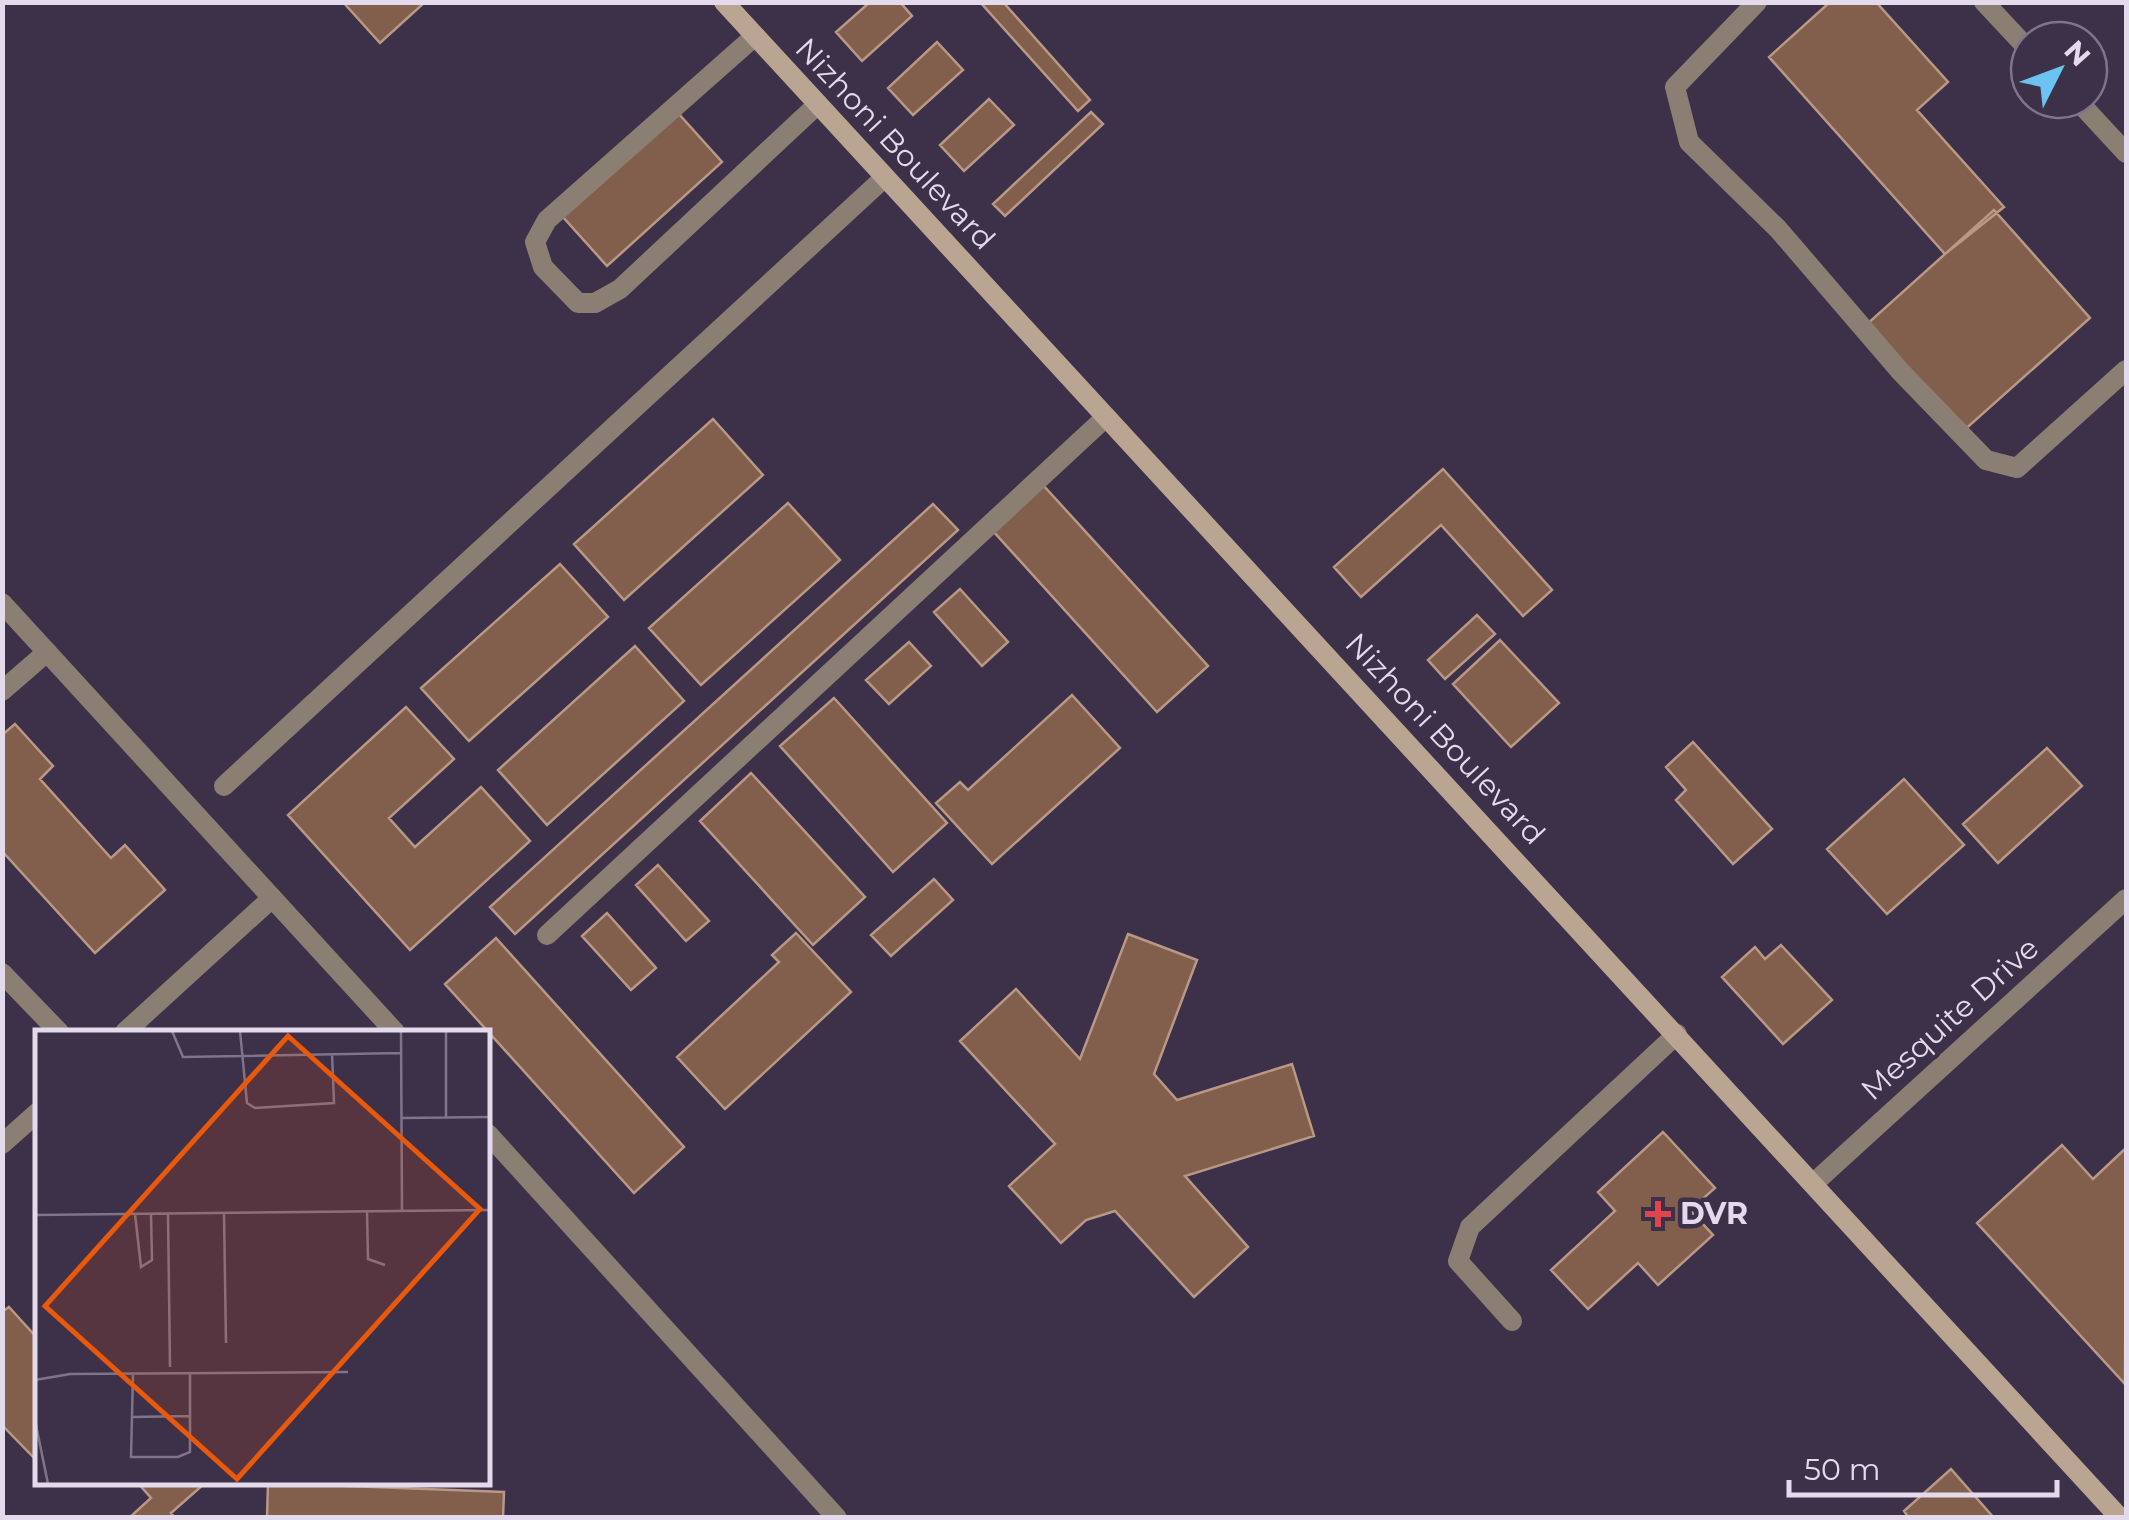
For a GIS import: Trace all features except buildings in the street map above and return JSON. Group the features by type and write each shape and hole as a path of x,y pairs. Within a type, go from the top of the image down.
{"main road":[{"name":"Nizhoni Boulevard","path":"724,2 2120,1518"}],"street":[{"path":"1757,2 1675,87 1689,142 1778,229 1900,371 1986,460 2018,468 2126,370"},
{"path":"1984,2 2009,29"},
{"path":"754,36 547,220 536,242 543,267 578,304 595,302 620,289 818,104"},
{"path":"2095,120 2126,153"},
{"path":"224,786 884,178"},
{"path":"547,935 1106,417"},
{"path":"2,603 393,1030"},
{"path":"2,691 47,652"},
{"path":"127,1030 272,898"},
{"name":"Mesquite Drive","path":"1814,1183 2126,899"},
{"path":"2,972 57,1030"},
{"path":"1512,1321 1458,1261 1470,1227 1677,1034"},
{"path":"2,1144 35,1115"},
{"path":"490,1136 838,1518"}],"place":[{"name":"DVR","path":"1658,1214"}]}
